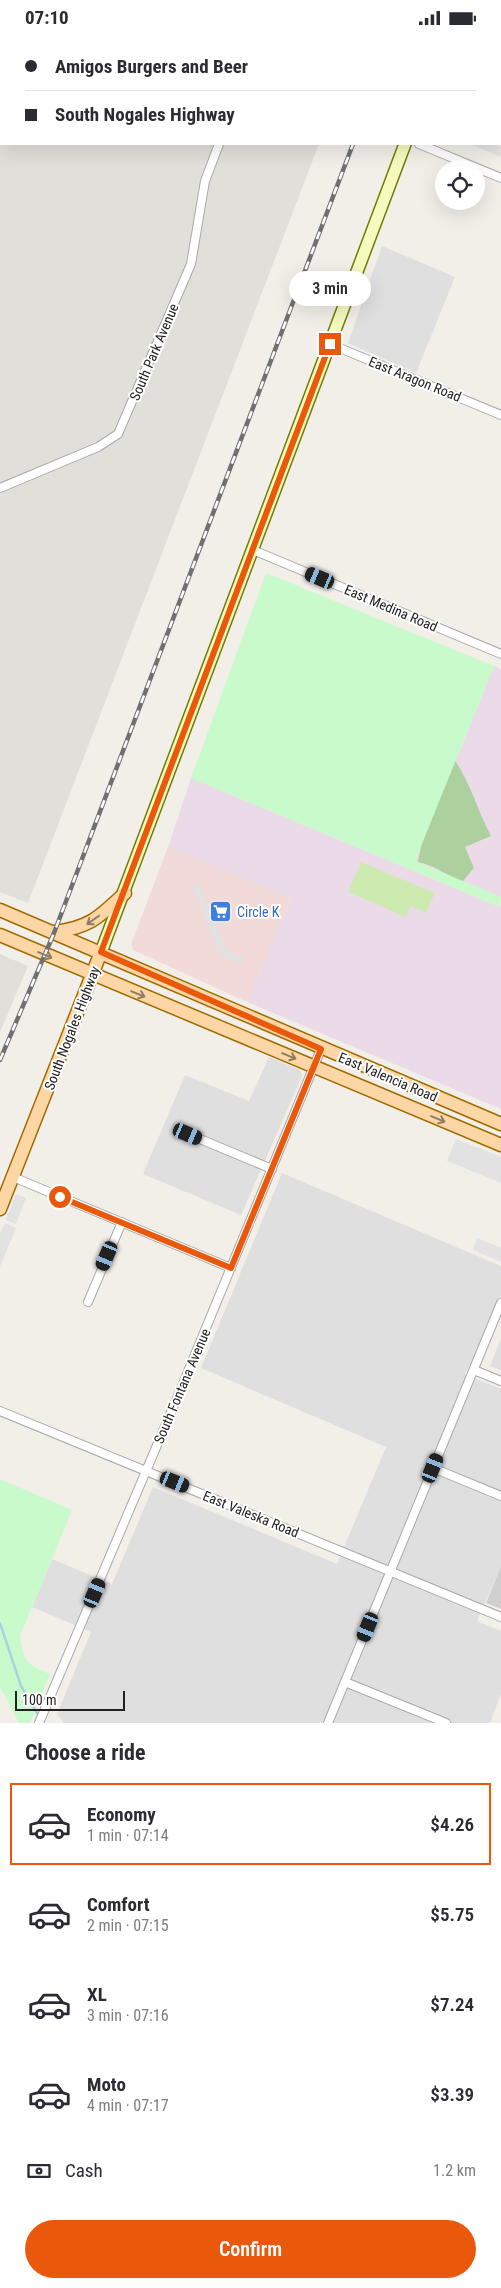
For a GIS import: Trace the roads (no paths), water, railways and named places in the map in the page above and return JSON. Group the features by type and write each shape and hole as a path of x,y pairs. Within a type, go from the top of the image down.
{"main road":[{"name":"South Nogales Highway","path":"0,1209 125,893 405,145"},
{"path":"54,933 92,923 125,893"},
{"name":"East Valencia Road","path":"0,910 497,1123"},
{"name":"East Valencia Road","path":"0,935 501,1145"},
{"path":"485,1139 497,1123"}],"street":[{"name":"South Park Avenue","path":"0,488 98,447 118,434 191,264 205,181 219,145"},
{"path":"421,145 501,178"},
{"name":"East Aragon Road","path":"330,344 501,415"},
{"name":"East Medina Road","path":"253,550 501,654"},
{"name":"South Fontana Avenue","path":"39,1723 231,1268 321,1049"},
{"path":"188,1134 272,1169"},
{"path":"13,1177 231,1268"},
{"path":"88,1302 122,1222"},
{"path":"328,1723 501,1303"},
{"path":"474,1370 501,1381"},
{"name":"East Valeska Road","path":"0,1411 501,1617"},
{"path":"433,1468 501,1496"},
{"path":"345,1682 446,1723"}],"waterway":[{"path":"0,1623 21,1686 40,1718"}],"railway":[{"path":"0,1060 54,933 353,145"}],"place":[{"name":"Circle K","path":"221,912"}]}
